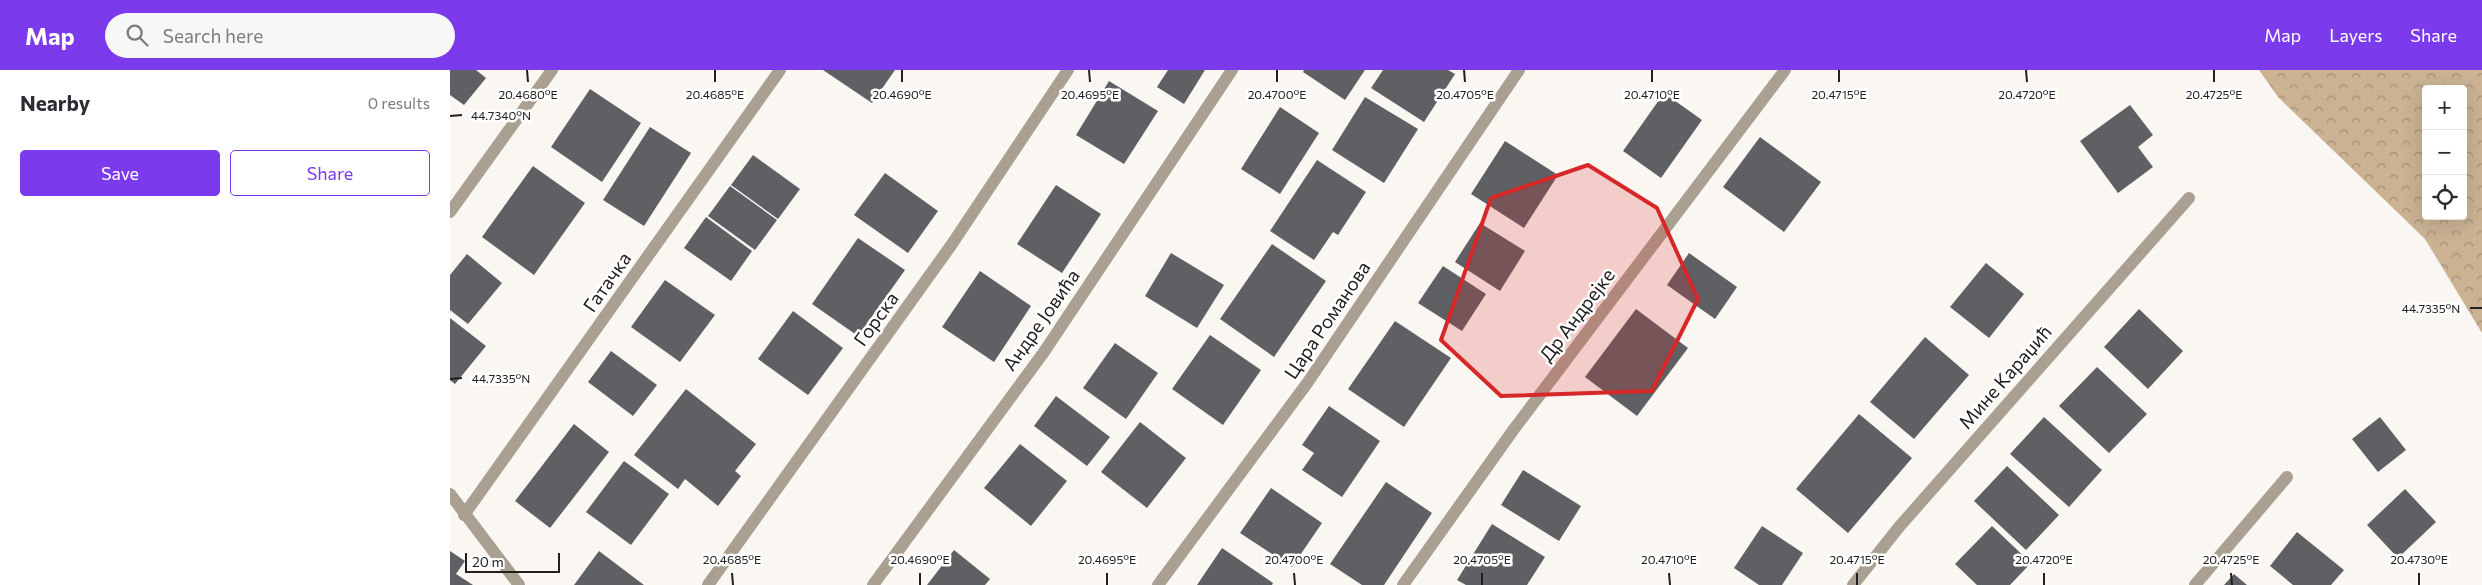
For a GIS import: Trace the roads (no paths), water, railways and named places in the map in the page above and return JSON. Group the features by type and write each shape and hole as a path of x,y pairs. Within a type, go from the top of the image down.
{"street":[{"path":"450,212 552,70"},
{"name":"Гатачка","path":"464,516 780,70"},
{"name":"Горска","path":"708,585 952,244 1068,70"},
{"name":"Андре Јовића","path":"873,585 1044,352 1232,70"},
{"name":"Цара Романова","path":"1158,585 1308,382 1519,70"},
{"name":"Др Андрејке","path":"1403,585 1514,429 1785,70"},
{"name":"Мине Караџић","path":"1853,585 1899,527 2189,198"},
{"path":"2195,585 2287,476"},
{"path":"450,494 464,516 519,585"}]}
